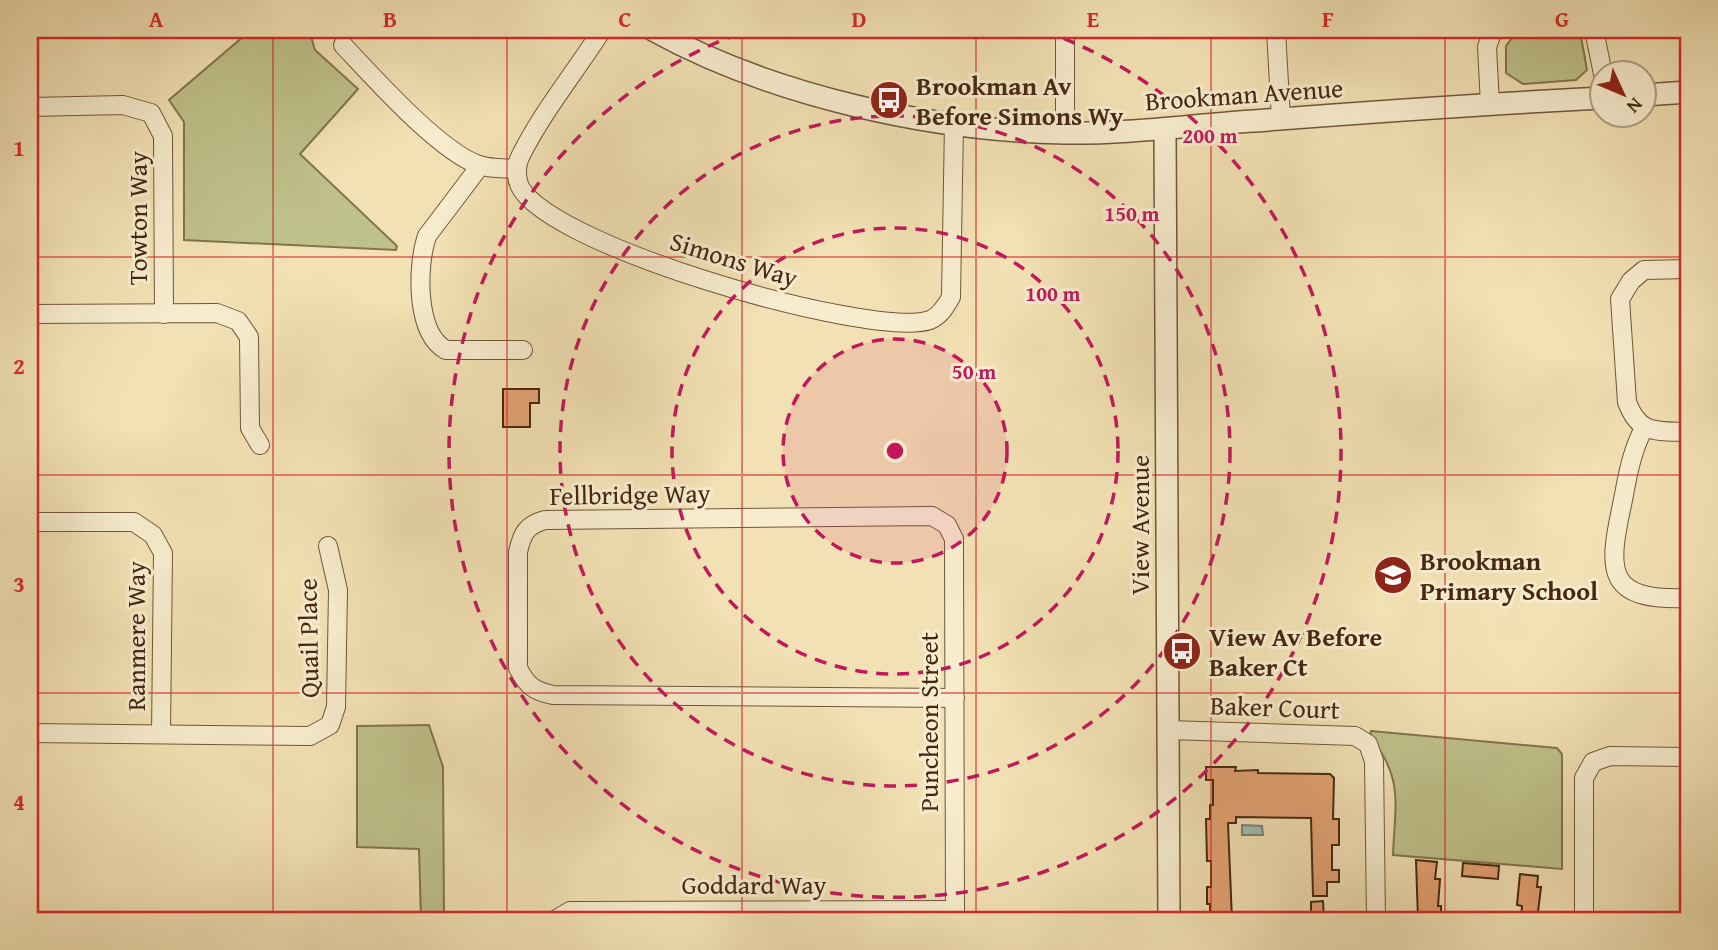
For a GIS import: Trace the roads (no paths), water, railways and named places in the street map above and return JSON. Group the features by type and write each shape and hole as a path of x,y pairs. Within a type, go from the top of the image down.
{"street":[{"path":"344,45 434,134 480,166 517,169 520,156 602,30"},
{"name":"Brookman Avenue","path":"653,30 729,67 770,82 852,104 954,123 1065,133 1165,129 1588,98"},
{"path":"1065,30 1065,133"},
{"path":"1276,30 1281,119"},
{"path":"1490,104 1487,47 1493,30"},
{"path":"1594,30 1600,60"},
{"path":"1658,94 1688,92"},
{"name":"Towton Way","path":"30,107 123,105 151,113 163,136 164,314 30,314"},
{"name":"Simons Way","path":"517,169 518,183 523,194 535,203 559,219 664,267 729,289 799,307 880,321 915,322 932,319 944,310 951,297 954,123"},
{"name":"View Avenue","path":"1165,129 1169,920"},
{"path":"480,166 428,236 423,248 420,278 427,327 438,345 446,350 523,351"},
{"path":"1688,269 1644,270 1631,281 1620,299 1627,402 1633,417 1644,428 1688,432"},
{"path":"164,314 217,313 238,321 249,337 250,428 260,445"},
{"path":"1644,428 1633,452 1612,550 1613,568 1620,581 1633,591 1651,597 1688,598"},
{"name":"Fellbridge Way","path":"947,525 932,516 545,520 531,524 522,535 518,552 518,668 526,684 537,692 553,695 955,698"},
{"name":"Ranmere Way","path":"30,522 134,522 153,535 163,553 161,734 30,733"},
{"name":"Puncheon Street","path":"947,525 954,539 955,915"},
{"name":"Quail Place","path":"161,734 310,736 330,725 336,707 338,590 328,546"},
{"name":"Baker Court","path":"1168,730 1355,736 1368,744 1374,761 1377,920"},
{"path":"1584,920 1584,778 1593,762 1610,756 1688,757"},
{"name":"Goddard Way","path":"555,920 570,911 955,915"}],"water":[{"path":"1242,825 1262,826 1263,835 1242,835"}],"place":[{"name":"Brookman Av Before Simons Wy","path":"889,100"},
{"name":"Brookman Primary School","path":"1393,575"},
{"name":"View Av Before Baker Ct","path":"1182,651"}]}
